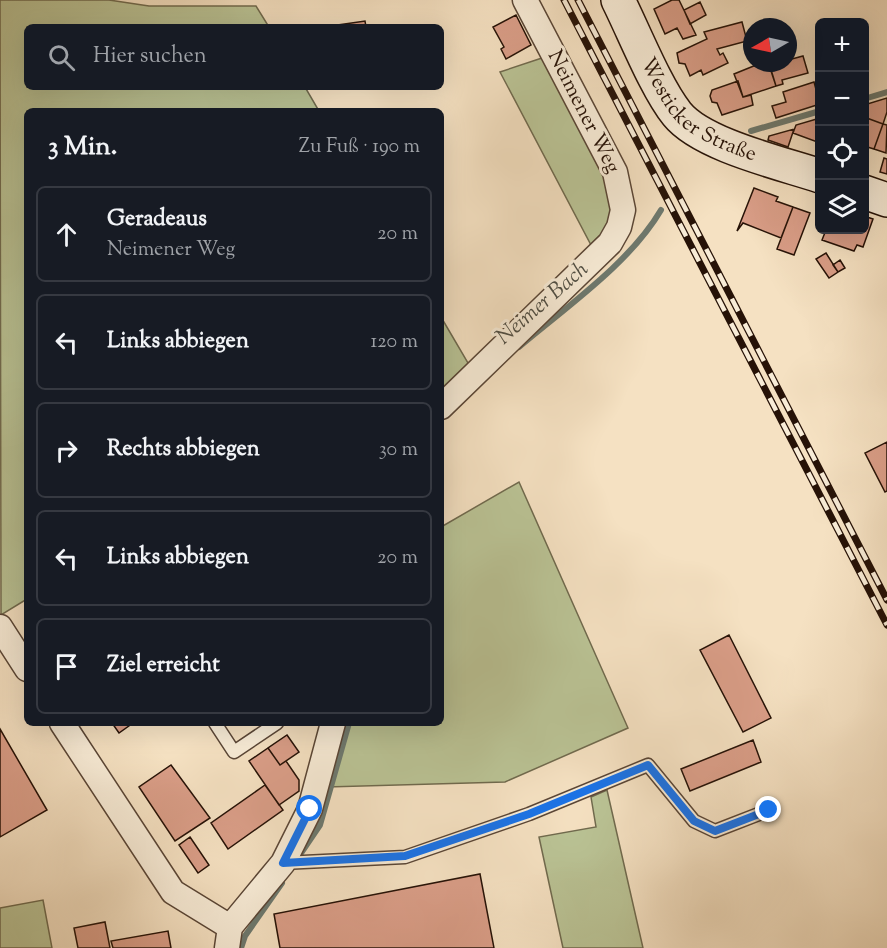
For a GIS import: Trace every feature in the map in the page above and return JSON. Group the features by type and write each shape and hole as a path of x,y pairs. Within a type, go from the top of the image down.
{"main road":[{"name":"Westicker Straße","path":"618,0 663,90 677,114 686,123 718,141 815,175"},
{"path":"869,194 887,200"}],"street":[{"name":"Neimener Weg","path":"444,404 610,243 619,227 623,210 615,172 525,0"},
{"path":"0,627 24,664"},
{"path":"64,726 173,892 228,937 283,863 310,809 332,726"}],"lane":[{"path":"217,726 234,752 273,726"},
{"path":"283,863 405,856 529,814 648,765 694,821 715,831 769,810"}],"green space":[{"path":"0,0 109,0 149,6 256,6 267,24 24,24 24,90 307,90 317,108 24,108 24,601 1,615"},
{"path":"548,56 615,192 611,227 591,245 500,72"},
{"path":"444,322 471,368 444,394"},
{"path":"519,482 628,728 505,782 327,787 344,726 444,726 444,525"},
{"path":"607,790 643,948 563,948 539,837 596,827 591,797"},
{"path":"43,900 52,948 0,948 0,908"}],"building":[{"path":"672,0 679,0 696,35 683,39 677,28 665,34 654,9"},
{"path":"700,2 706,15 690,24 684,10"},
{"path":"516,15 531,45 506,59 501,49 504,47 493,27"},
{"path":"365,21 366,24 345,24"},
{"path":"742,22 743,42 717,49 720,55 723,53 728,63 703,75 701,70 690,76 685,64 679,63 677,53 707,39 704,32"},
{"path":"803,56 808,73 782,80 783,84 776,86 771,72 797,72 797,58"},
{"path":"743,70 772,72 776,86 743,97 734,74"},
{"path":"738,81 743,97 751,95 753,105 722,115 717,103 712,102 710,96 712,90"},
{"path":"814,82 815,106 776,118 772,106 786,102 783,92"},
{"path":"887,98 887,112 883,124 869,119 869,103"},
{"path":"815,119 815,141 793,133 796,125"},
{"path":"869,119 883,124 874,149 869,148"},
{"path":"883,124 887,125 886,153 874,149"},
{"path":"794,129 788,147 768,140 769,136"},
{"path":"884,158 887,159 887,174 880,172"},
{"path":"754,188 778,197 776,201 793,207 781,238 743,223 737,231"},
{"path":"793,207 810,213 794,255 777,249"},
{"path":"869,218 873,219 869,230"},
{"path":"824,234 868,234 863,247 857,245 854,251 822,240"},
{"path":"826,253 838,272 829,278 816,259"},
{"path":"840,260 845,268 838,272 833,265"},
{"path":"887,442 887,491 885,492 865,453"},
{"path":"729,635 771,718 743,732 700,650"},
{"path":"114,726 129,726 119,733"},
{"path":"0,729 47,810 0,837"},
{"path":"287,735 299,752 280,765 268,748"},
{"path":"753,740 761,762 690,791 681,769"},
{"path":"268,748 280,765 286,761 299,780 299,791 279,805 249,761"},
{"path":"171,765 210,818 175,841 139,787"},
{"path":"265,785 283,810 228,849 211,823"},
{"path":"190,837 209,865 198,873 179,845"},
{"path":"480,874 494,948 280,948 274,914"},
{"path":"105,922 110,948 78,948 74,928"},
{"path":"168,931 171,948 113,948 111,941"}],"waterway":[{"name":"Neimer Bach","path":"869,97 887,92"},
{"name":"Neimer Bach","path":"751,131 815,112"},
{"name":"Neimer Bach","path":"519,347 615,266 648,229 661,210"},
{"name":"Neimer Bach","path":"297,859 320,825 348,726"},
{"name":"Neimer Bach","path":"241,948 245,936 282,883"}],"railway":[{"path":"564,0 887,625"},
{"path":"578,0 887,600"}],"route":[{"path":"310,809 283,863 405,856 529,814 648,765 694,821 715,831 769,810"}]}
